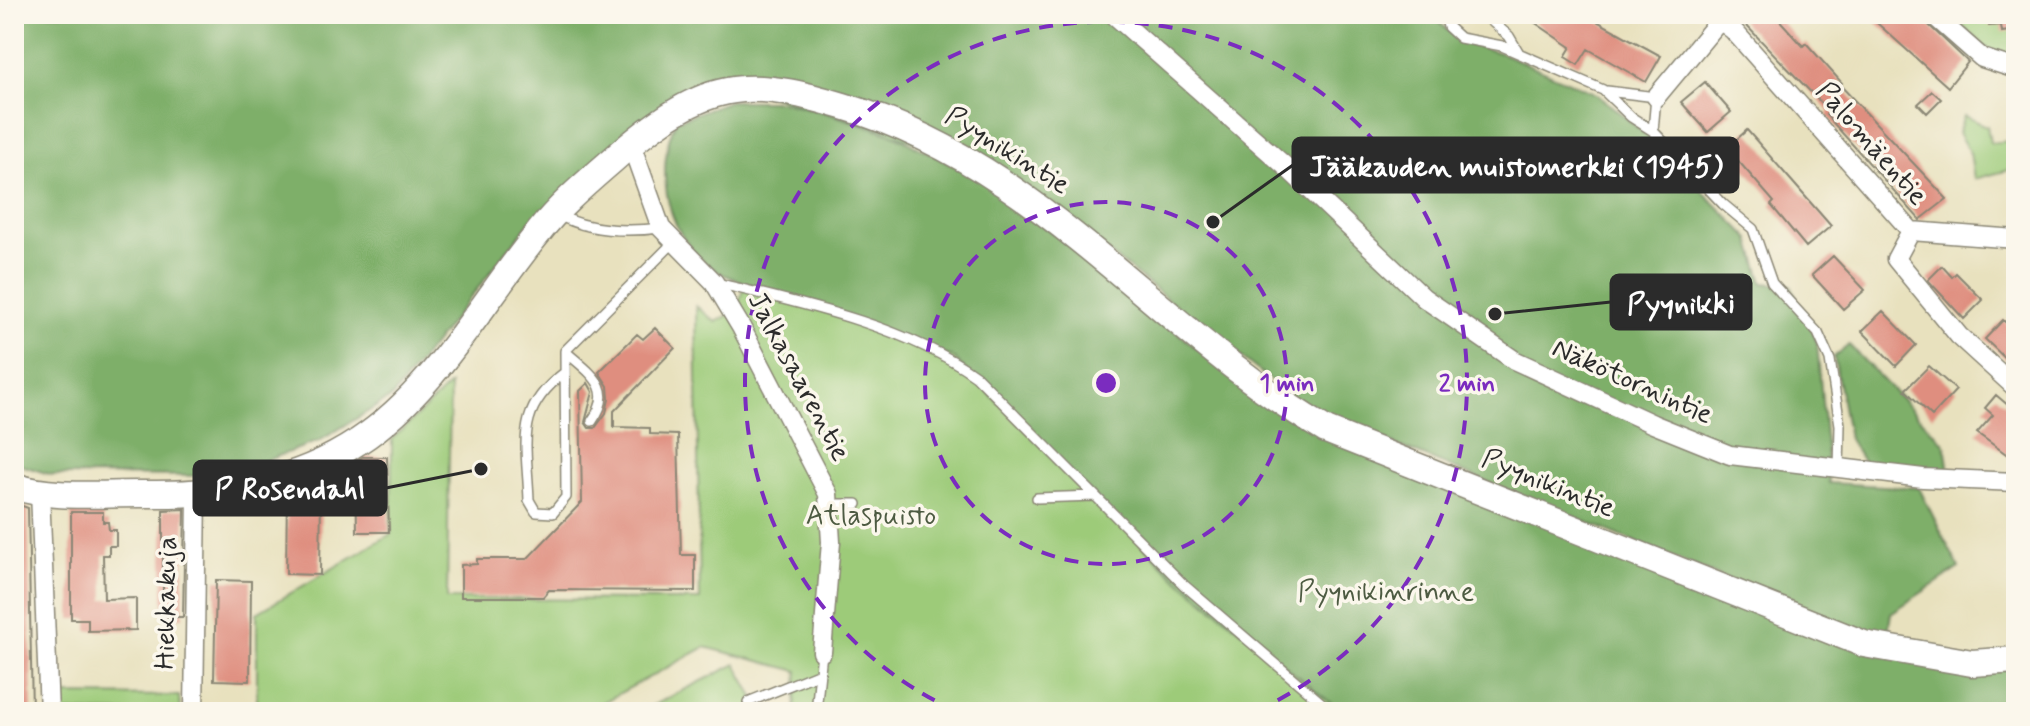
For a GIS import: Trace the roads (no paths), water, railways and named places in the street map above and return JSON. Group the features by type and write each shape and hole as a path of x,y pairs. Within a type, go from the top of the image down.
{"street":[{"name":"Näkötornintie","path":"1113,14 1285,166 1424,298 1492,348 1653,424 1730,455 1839,470 2016,482"},
{"path":"1932,14 1982,58 2016,69"},
{"path":"1656,97 1720,16"},
{"name":"Palomäentie","path":"1720,16 1911,231 1896,259 1959,336 2016,388"},
{"name":"Pyynikintie","path":"14,486 40,492 197,494 236,490 290,476 371,433 432,372 556,213 631,144 673,113 716,93 742,89 808,97 904,127 966,157 1030,198 1250,381 1326,430 1864,644 1972,663 2016,660"},
{"path":"631,144 667,236"},
{"path":"1911,231 2016,239"},
{"name":"Jalkasaarentie","path":"667,236 714,282 748,339 832,504 822,652"},
{"path":"40,492 49,712"},
{"name":"Hiekkakuja","path":"194,712 197,494"}],"lane":[{"path":"1445,14 1448,27 1460,38 1519,53 1603,90 1656,97 1653,131"},
{"path":"1483,14 1509,36 1519,53"},
{"path":"1603,90 1631,117 1653,131 1723,204 1753,229 1772,283 1818,333 1837,391 1839,470"},
{"path":"556,213 574,223 667,236"},
{"path":"564,373 537,395 529,416 529,500 536,512 545,514 553,513 566,497 565,351 667,236"},
{"path":"714,282 904,336 958,363 976,376 1184,585 1332,712"},
{"path":"565,351 594,377 603,391 602,408 592,421"},
{"path":"1037,498 1094,496"},
{"path":"832,504 857,504"},
{"name":"Jalkasaarentie","path":"816,712 822,652"},
{"path":"748,702 820,673"}],"place":[{"name":"Jääkauden muistomerkki (1945)","path":"1213,222"},
{"name":"Pyynikki","path":"1495,314"},
{"name":"P Rosendahl","path":"481,469"}],"park label":[{"name":"Atlaspuisto","path":"871,516"},
{"name":"Pyynikinrinne","path":"1386,592"}]}
